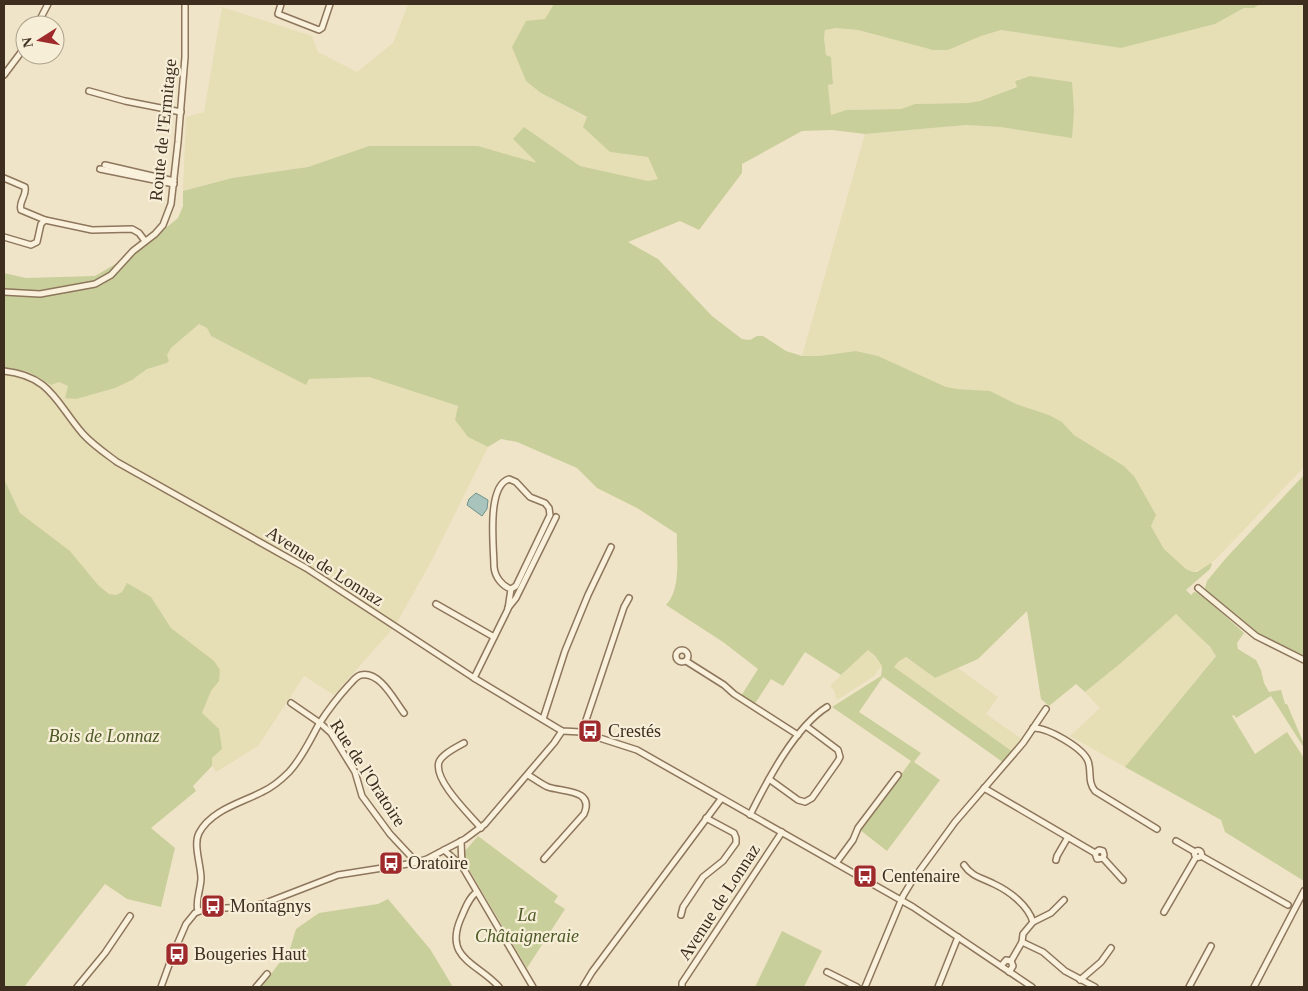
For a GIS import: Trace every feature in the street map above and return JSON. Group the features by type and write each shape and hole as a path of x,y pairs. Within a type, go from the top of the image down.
{"street":[{"name":"Route de l'Ermitage","path":"4,292 40,294 95,284 111,275 133,251 158,231 165,222 171,204 181,112 185,57 185,4"},
{"path":"281,4 278,14 319,30 322,28 330,4"},
{"path":"4,75 15,60"},
{"path":"89,91 126,102 181,112"},
{"path":"102,167 174,182"},
{"path":"4,178 25,187 26,192 20,205 21,210 45,220 92,230 132,229 139,233 145,241"},
{"path":"4,236 31,245 37,242 41,224 45,220"},
{"name":"Avenue de Lonnaz","path":"4,371 20,373 36,380 52,393 91,442 116,462 306,568 474,678 562,731 582,732 634,749 901,901 1032,987"},
{"path":"508,479 516,482 530,497 545,503 550,512 549,518 516,586 510,589 499,580 495,574 494,567 494,500 502,483 508,479"},
{"path":"474,678 556,517"},
{"path":"543,719 565,651 588,595 611,547"},
{"path":"1198,588 1256,636 1304,660"},
{"path":"508,608 510,589"},
{"path":"582,732 624,607 629,598"},
{"path":"436,604 494,637"},
{"path":"686,661 798,735"},
{"path":"198,911 201,876 197,840 201,830 213,817 227,808 264,791 288,772 302,754 337,697 361,675 373,677 381,682 404,713"},
{"name":"Rue de l'Oratoire","path":"292,703 320,723 330,733 355,772 362,796 390,834 418,863"},
{"path":"750,815 769,779 798,735 827,707"},
{"path":"865,987 901,901 912,881 941,840 1020,747 1046,709"},
{"path":"769,779 798,800 805,802 812,798 838,761 840,757 838,750 806,726"},
{"path":"1034,728 1041,728 1079,749 1088,762 1090,781 1095,791 1157,829"},
{"path":"161,987 186,924 191,916 198,911 263,904 285,897 321,880 343,874 418,863 461,841 481,828 528,775 562,731"},
{"path":"464,743 443,757 439,762 439,768 445,784 455,800 481,828"},
{"path":"528,775 548,787 577,793 582,796 586,805 586,811 582,817 544,859"},
{"path":"836,863 853,840 858,828 898,775"},
{"path":"984,788 1095,852 1097,859 1103,858 1123,880"},
{"path":"583,987 596,966 721,799"},
{"path":"681,915 683,907 703,877 723,862 736,844 734,833 706,818"},
{"name":"Avenue de Lonnaz","path":"682,987 682,983 782,832"},
{"path":"1056,860 1068,837"},
{"path":"461,841 462,866"},
{"path":"1176,841 1197,855 1288,905 1291,903 1297,906"},
{"path":"444,850 462,866 533,987"},
{"path":"1164,912 1197,855"},
{"path":"964,865 969,873 997,885 1013,896 1031,914 1033,922"},
{"path":"1254,987 1304,891"},
{"path":"477,892 471,896 460,921 456,936 457,947 465,960 499,987"},
{"path":"1009,972 1013,966 1011,961 1022,942 1023,934 1033,922 1051,913 1064,900"},
{"path":"1288,905 1288,909 1293,912"},
{"path":"76,987 106,954 130,916"},
{"path":"938,987 958,937"},
{"path":"1022,942 1043,952 1065,971 1095,987"},
{"path":"1189,987 1212,946"},
{"path":"1080,980 1100,962 1111,948"},
{"path":"1001,966 1006,960 1011,961"},
{"path":"827,972 858,987"},
{"path":"256,987 267,974"}],"shaded area":[{"path":"408,4 554,4 545,20 541,93 587,118 610,152 648,157 659,179 648,181 580,166 524,127 538,164 478,146 369,146 308,167 232,178 183,191 186,117 204,112 222,7 312,36 318,52 357,72 393,43"},
{"path":"1260,4 1304,4 1304,467 1216,559 1204,568 1193,572 1186,569 1164,549 1151,526 1134,476 1124,466 1074,435 1062,422 1049,415 1016,404 990,391 946,387 878,356 856,351 819,356 802,356 865,134 966,125 1000,127 1072,137 1072,82 1030,76 1015,80 1018,86 980,101 916,104 901,109 846,110 831,115 828,85 833,84 831,57 826,55 825,30 836,28 858,30 933,50 948,50 1001,30 1121,48 1215,24 1244,8 1254,8"},
{"path":"199,324 207,328 211,336 306,385 309,379 369,377 458,406 455,420 468,437 488,447 432,560 395,626 334,695 304,676 258,746 216,772 212,766 212,758 222,749 202,713 211,691 219,681 220,670 214,662 171,628 151,597 126,584 122,592 117,595 109,594 98,585 70,551 20,513 4,479 4,372 27,371 51,385 59,382 68,386 65,396 132,380 147,369 167,363 169,361 167,355 171,348"},
{"path":"1176,614 1185,621 1216,655 1125,767 1070,736 1100,708 1085,692"},
{"path":"868,649 882,666 874,676 837,700 834,690 830,686"},
{"path":"905,657 935,678 958,668 998,697 986,714 1023,740 1013,752 894,667"}],"green space":[{"path":"554,4 1260,4 1254,8 1244,8 1215,24 1121,48 1001,30 948,50 933,50 858,30 836,28 825,30 826,55 831,57 833,84 828,85 831,115 846,110 901,109 915,104 980,101 1017,87 1015,81 1030,76 1072,82 1074,111 1072,138 1000,127 966,125 865,134 832,130 802,131 742,164 742,173 699,230 680,221 628,242 658,259 712,316 742,339 750,340 757,336 763,336 786,351 802,356 819,356 856,351 878,356 946,387 990,391 1016,404 1049,415 1062,422 1074,435 1124,466 1134,476 1156,515 1151,526 1164,549 1186,569 1193,572 1197,572 1212,564 1210,569 1186,590 1191,595 1194,592 1200,593 1244,633 1237,643 1238,649 1256,660 1269,692 1281,690 1304,748 1271,696 1236,718 1234,715 1232,716 1255,754 1287,732 1304,758 1304,881 1225,832 1221,820 1125,767 1216,656 1210,647 1176,614 1085,692 1076,684 1049,706 1041,699 1027,611 978,659 935,678 906,657 898,662 894,667 1013,752 1004,763 883,677 859,712 921,753 914,762 940,780 887,851 860,830 911,761 832,707 881,676 882,666 875,656 868,650 841,675 805,652 783,686 771,679 754,705 741,696 758,669 723,642 666,605 671,598 676,581 677,534 637,508 597,488 577,468 517,442 501,439 488,447 468,437 455,420 458,406 369,377 309,379 306,385 211,336 207,328 199,324 171,348 167,355 169,361 167,363 147,369 132,380 115,388 76,399 65,398 68,386 59,382 51,385 27,371 4,372 4,273 26,278 95,276 139,250 178,218 183,206 183,191 232,178 308,167 369,146 478,146 537,163 513,139 524,127 580,166 648,181 658,179 648,157 610,152 583,127 587,117 541,93 526,81 512,47 526,21 545,19"},
{"path":"1304,475 1304,660 1252,630 1207,592 1205,588 1207,581 1226,558"},
{"name":"Bois de Lonnaz","path":"4,479 20,513 70,551 98,585 109,594 116,595 122,592 127,583 151,597 171,628 214,661 220,670 219,681 211,691 202,713 219,729 222,749 212,758 212,766 193,786 196,791 151,828 175,848 161,907 127,899 105,884 24,987 4,987"},
{"name":"La Châtaigneraie","path":"478,836 558,896 554,902 565,909 527,968 464,861 465,851"},
{"path":"388,899 430,949 453,987 261,987 290,949 296,929 319,913 378,904"},
{"path":"782,931 822,951 804,987 755,987"}],"water":[{"path":"476,493 488,500 487,509 482,516 467,505 469,499"}],"place":[{"name":"Crestés","path":"590,731"},
{"name":"Oratoire","path":"391,863"},
{"name":"Centenaire","path":"865,876"},
{"name":"Montagnys","path":"213,906"},
{"name":"Bougeries Haut","path":"177,954"}]}
